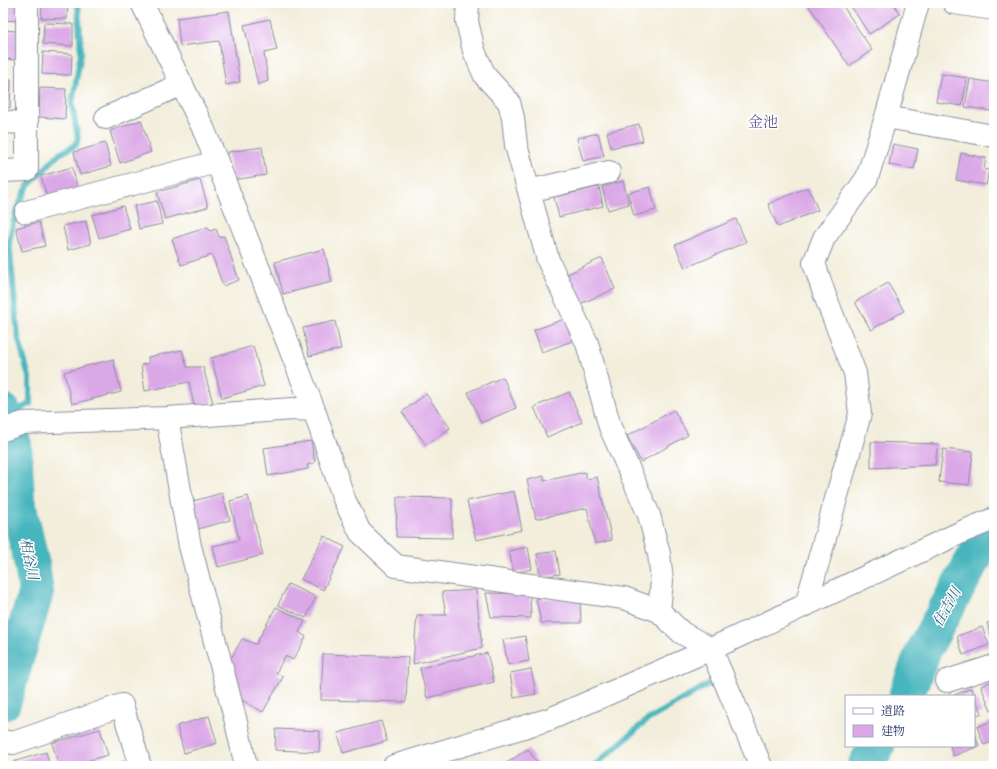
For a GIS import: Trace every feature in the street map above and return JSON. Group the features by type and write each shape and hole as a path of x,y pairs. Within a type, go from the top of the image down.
{"street":[{"path":"3,171 27,170 27,3"},
{"path":"142,3 203,128 314,410 344,499 360,532 396,566 624,598 659,611 682,633 712,649 761,766"},
{"path":"468,3 467,21 474,51 485,76 509,102 513,118 516,145 548,260 587,343 610,427 649,515 659,554 662,581 659,611"},
{"path":"806,605 860,414 855,373 814,263 824,238 867,178 918,3"},
{"path":"954,3 994,9"},
{"path":"106,118 182,84"},
{"path":"886,117 994,136"},
{"path":"3,122 27,123"},
{"path":"26,212 217,162"},
{"path":"529,191 609,172"},
{"path":"13,426 166,418 293,409 314,410"},
{"path":"166,418 190,546 246,766"},
{"path":"394,766 550,719 712,649 964,531 994,519"},
{"path":"947,681 994,666"},
{"path":"8,742 122,705 140,766"}],"building":[{"path":"3,3 18,3 17,21 3,20"},
{"path":"42,3 68,3 67,19 41,18"},
{"path":"807,3 841,3 872,50 849,66"},
{"path":"849,3 893,3 900,14 869,34"},
{"path":"229,11 240,82 226,85 219,41 180,46 177,18"},
{"path":"270,19 277,50 264,53 268,81 258,85 244,25"},
{"path":"44,23 73,24 73,46 43,44"},
{"path":"3,30 17,31 16,60 3,59"},
{"path":"43,52 72,54 71,75 42,74"},
{"path":"941,74 967,78 962,106 936,102"},
{"path":"3,78 11,79 10,108 3,108"},
{"path":"970,79 994,83 991,111 965,107"},
{"path":"40,88 66,89 65,119 39,117"},
{"path":"141,120 151,152 120,163 110,131"},
{"path":"639,124 643,141 611,148 607,132"},
{"path":"598,133 604,156 583,161 577,138"},
{"path":"3,134 6,135 5,164 3,164"},
{"path":"105,143 111,166 80,175 74,152"},
{"path":"893,144 918,149 914,169 889,165"},
{"path":"262,147 266,175 232,180 228,152"},
{"path":"961,153 986,158 984,169 989,170 986,185 956,180"},
{"path":"72,167 78,189 47,198 41,176"},
{"path":"200,180 208,207 165,219 157,192"},
{"path":"623,181 629,204 608,210 602,187"},
{"path":"599,187 603,206 559,217 554,197"},
{"path":"650,187 656,210 634,216 628,193"},
{"path":"808,187 818,210 778,227 768,204"},
{"path":"157,201 162,224 139,229 134,206"},
{"path":"123,206 130,229 99,238 92,215"},
{"path":"736,219 746,242 685,268 675,245"},
{"path":"86,221 91,244 68,250 63,226"},
{"path":"39,222 45,246 22,251 16,228"},
{"path":"208,227 210,231 216,229 219,237 224,236 239,280 223,286 212,255 181,265 172,239"},
{"path":"324,249 332,282 283,294 275,262"},
{"path":"602,258 615,289 580,304 567,274"},
{"path":"888,283 904,311 871,330 855,302"},
{"path":"567,318 575,340 542,352 534,330"},
{"path":"335,321 341,349 309,356 303,328"},
{"path":"253,346 264,386 222,398 211,358"},
{"path":"182,350 187,367 203,367 213,403 194,406 189,382 145,391 141,365 149,363 148,357"},
{"path":"113,359 121,392 72,404 64,372"},
{"path":"503,377 516,408 481,423 468,392"},
{"path":"569,392 582,422 547,437 534,407"},
{"path":"426,394 450,428 426,445 402,412"},
{"path":"674,410 688,435 641,462 627,436"},
{"path":"311,441 315,463 307,465 308,469 268,476 264,448"},
{"path":"871,442 938,444 935,465 871,468"},
{"path":"943,449 973,452 969,485 939,482"},
{"path":"585,472 587,479 597,477 612,540 595,544 587,508 536,519 527,480 544,476 544,481"},
{"path":"514,491 522,530 476,540 467,501"},
{"path":"222,493 230,520 198,529 190,502"},
{"path":"248,496 263,555 218,567 213,546 239,540 230,501"},
{"path":"397,497 452,498 452,538 396,537"},
{"path":"324,536 345,547 323,590 301,579"},
{"path":"528,547 532,569 514,573 509,551"},
{"path":"556,551 560,574 540,577 537,554"},
{"path":"288,584 316,597 306,618 278,605"},
{"path":"476,590 482,648 413,664 417,615 446,615 442,592"},
{"path":"486,593 530,594 531,618 491,617"},
{"path":"536,598 580,600 581,623 541,623"},
{"path":"276,607 305,621 299,632 306,637 293,660 285,656 276,673 283,677 263,712 240,699 231,658 242,639 256,644"},
{"path":"994,621 994,643 987,623"},
{"path":"982,627 989,645 963,655 957,636"},
{"path":"525,636 529,661 508,665 503,640"},
{"path":"487,653 494,682 427,698 420,668"},
{"path":"323,654 408,657 406,702 321,700"},
{"path":"531,669 536,694 514,698 510,673"},
{"path":"994,680 994,710 991,711 981,686"},
{"path":"971,688 974,695 954,695"},
{"path":"975,697 982,713 975,716"},
{"path":"209,716 217,743 184,753 177,726"},
{"path":"994,720 994,741 984,745 977,727"},
{"path":"381,721 387,741 343,753 338,733"},
{"path":"100,729 108,755 69,766 59,766 52,743"},
{"path":"276,729 320,731 319,752 275,750"},
{"path":"975,736 979,746 953,756 950,747 975,747"},
{"path":"528,749 539,766 502,766"},
{"path":"46,752 50,766 14,766 13,762"},
{"path":"124,761 126,766 107,766"}],"waterway":[{"path":"4,416 30,404 30,381 18,336 9,241 17,208 28,186 59,154 76,145 78,138 72,104 81,53 78,3"},
{"name":"相谷川","path":"3,411 14,445 17,499 32,565 36,592 3,703"},
{"name":"住吉川","path":"906,695 924,649 994,522"},
{"path":"594,766 646,721 714,681"},
{"name":"住吉川","path":"865,766 876,747"}],"district":[{"name":"金池","path":"763,122"}]}
